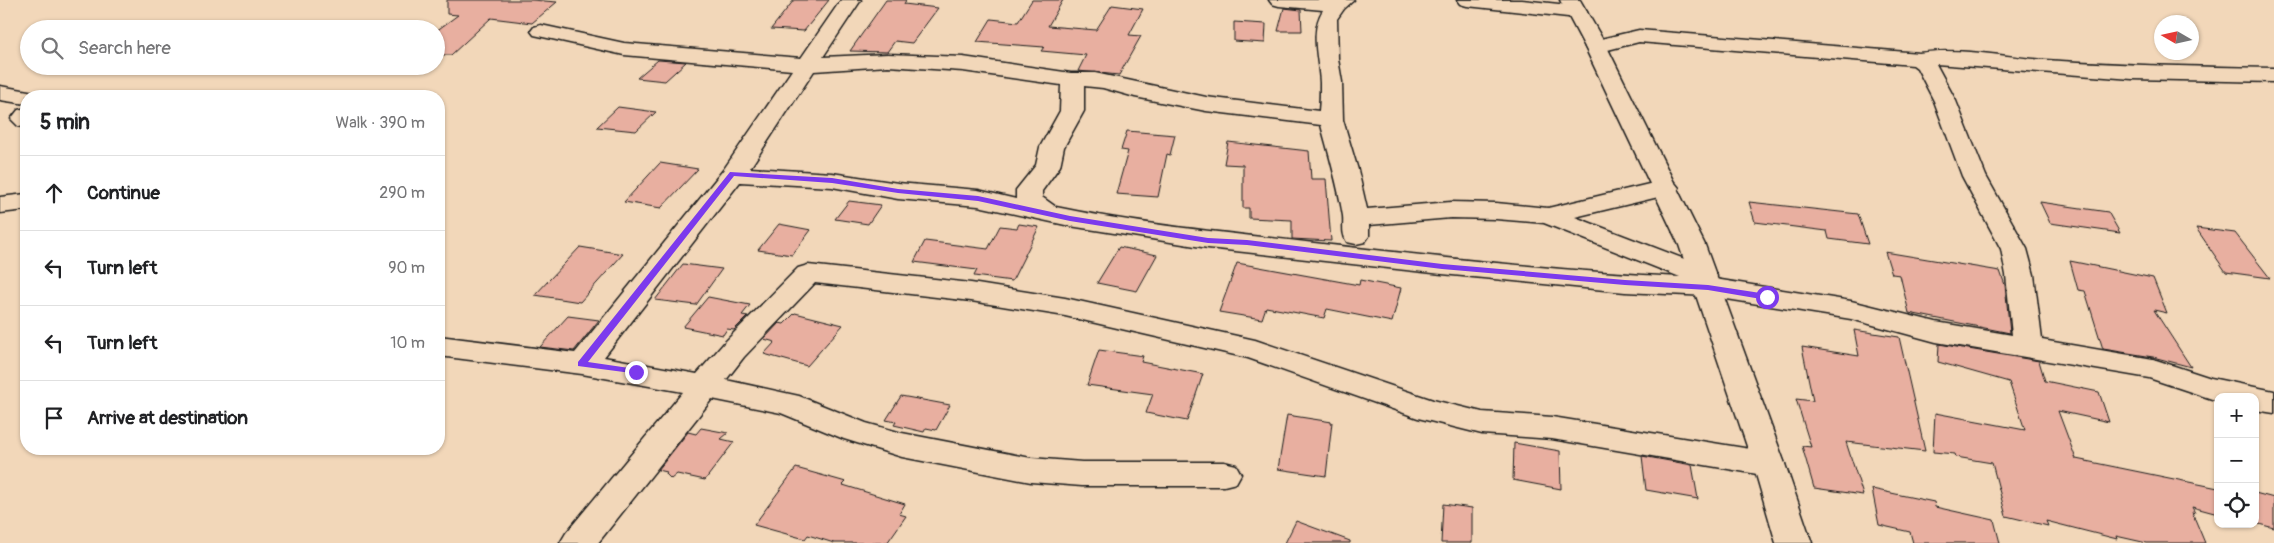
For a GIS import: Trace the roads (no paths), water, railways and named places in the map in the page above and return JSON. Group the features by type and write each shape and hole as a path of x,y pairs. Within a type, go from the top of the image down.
{"street":[{"path":"582,364 732,174 851,0"},
{"path":"1279,0 1340,3"},
{"path":"1466,0 1574,6 1596,46 1692,245 1769,464 1794,543"},
{"path":"1340,3 1327,19 1327,59 1332,82 1331,120 1346,170 1356,218 1356,255"},
{"path":"541,30 624,49 806,65 888,60 963,64 1071,80 1088,79 1112,82 1136,90 1206,104 1288,112 1331,120"},
{"path":"1596,46 1639,36 1919,59 1933,57 1960,58 2012,64 2132,72 2274,75"},
{"path":"1919,59 1926,65 1945,101 1974,176 2014,249 2020,275 2028,347"},
{"path":"1047,213 1029,200 1029,190 1048,166 1052,147 1072,111 1074,90 1071,80"},
{"path":"0,93 20,96"},
{"path":"732,174 832,180 898,191 978,198 1047,213 1183,237 1442,266 1625,283 1706,282 1851,310 1936,332 2153,369 2205,387 2230,393"},
{"path":"1548,216 1666,188"},
{"path":"0,205 20,203"},
{"path":"1356,218 1451,210 1496,211 1548,216 1706,282"},
{"path":"578,543 734,350 808,274 971,292 1065,307 1255,350 1352,386 1429,410 1482,422 1552,428 1769,464"},
{"path":"445,347 636,372 704,388 788,404 856,431 902,445 1031,470 1082,474 1224,474"},
{"path":"2259,400 2274,402"}]}
